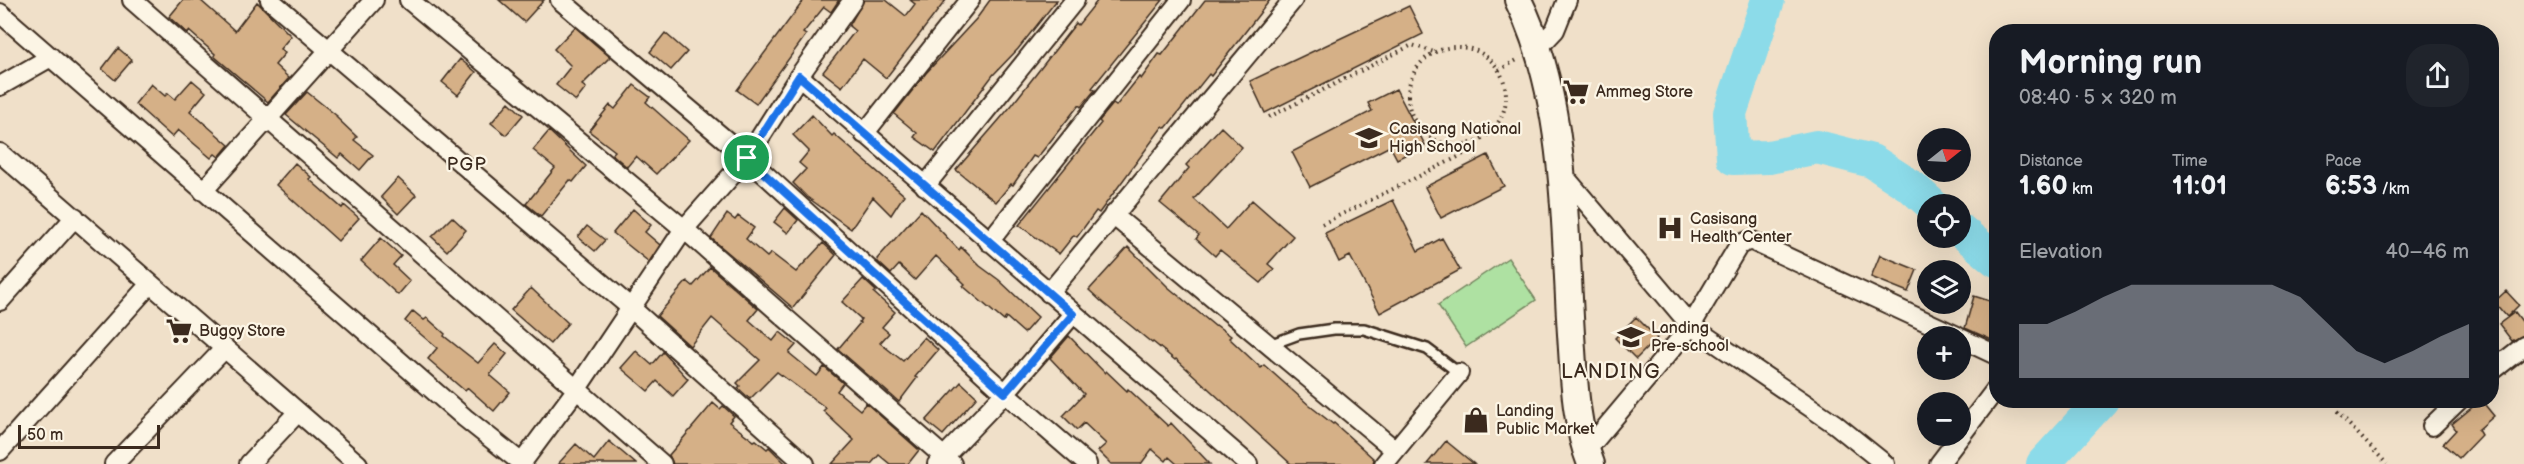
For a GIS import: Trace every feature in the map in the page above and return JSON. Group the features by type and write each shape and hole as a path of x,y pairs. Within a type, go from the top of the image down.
{"main road":[{"path":"1518,0 1549,87 1560,171 1579,425 1588,457"}],"street":[{"path":"132,0 662,464"},
{"path":"270,0 631,308 805,464"},
{"path":"203,191 374,0"},
{"path":"409,0 684,229 945,462 1073,314"},
{"path":"560,0 747,158 1005,393 1087,464"},
{"path":"0,13 456,410 522,464 576,390 684,229 747,158 799,76 853,0"},
{"path":"864,134 970,0"},
{"path":"925,186 1076,0"},
{"path":"989,242 1181,0"},
{"path":"1048,293 1292,0"},
{"path":"1537,49 1555,30 1567,0"},
{"path":"0,86 51,57"},
{"path":"799,76 1248,464"},
{"path":"1,156 358,464"},
{"path":"1560,171 1691,326 1835,424 1885,464"},
{"path":"1113,215 1269,345 1389,457 1459,373"},
{"path":"0,302 75,218"},
{"path":"1588,457 1691,326 1739,245 1750,240 1935,326"},
{"path":"0,451 150,284"},
{"path":"1971,343 1989,352"},
{"path":"2499,366 2524,346"},
{"path":"114,464 225,348"},
{"path":"1939,464 1989,398"},
{"path":"2432,426 2451,408"},
{"path":"249,464 298,412"}],"lane":[{"path":"1269,345 1299,334 1334,329 1364,329 1427,349 1459,373"}],"path":[{"path":"1269,117 1412,45 1435,52"},
{"path":"1449,47 1463,47 1477,51 1499,70 1505,83 1506,98 1503,113 1491,131 1472,142 1458,145 1444,143 1431,137 1420,127 1412,114 1408,100 1409,86 1414,72 1423,60 1435,52 1449,47"},
{"path":"1322,224 1462,155 1472,142"},
{"path":"2337,412 2386,464"}],"green space":[{"path":"1508,258 1536,300 1466,347 1438,305"}],"building":[{"path":"183,0 200,0 235,31 257,2 291,36 280,49 285,53 275,65 289,78 268,102 214,56 215,54 189,31 188,34 169,17"},
{"path":"499,0 544,0 524,22"},
{"path":"804,0 839,0 831,12 824,7 803,33 806,35 756,104 737,90"},
{"path":"864,0 886,0 906,16 915,4 910,0 946,0 886,78 863,59 842,87 823,72 855,31 849,26"},
{"path":"990,0 1057,0 1018,49 993,75 935,152 914,137 917,133 894,114 926,73 977,18"},
{"path":"1098,0 1163,0 1092,88 1095,90 1081,107 1079,105 1037,158 1033,156 1013,185 1011,184 996,202 956,170 1012,105 1076,23 1078,25"},
{"path":"1205,0 1270,0 1211,76 1209,74 1166,128 1163,126 1099,213 1096,211 1077,237 1074,235 1059,254 1019,225 1101,123 1099,121 1113,104 1116,106 1139,77 1141,79"},
{"path":"1409,6 1423,34 1265,113 1250,81"},
{"path":"575,27 610,57 582,85 586,88 576,101 556,85 571,66 554,49"},
{"path":"665,33 687,52 671,70 650,52"},
{"path":"118,48 132,60 115,80 102,69"},
{"path":"460,59 476,72 458,95 442,82"},
{"path":"192,80 206,92 190,111 229,145 219,157 215,154 211,158 178,130 172,137 135,104 151,84 165,96 168,93 175,99"},
{"path":"634,85 650,97 646,102 689,140 656,174 636,156 627,167 612,154 615,151 589,131 610,105 615,109"},
{"path":"1396,89 1425,145 1397,159 1390,146 1310,187 1292,152 1372,111 1368,103"},
{"path":"307,92 337,116 357,137 354,140 373,155 360,170 342,154 338,158 286,115"},
{"path":"509,102 523,115 506,135 491,123"},
{"path":"812,115 832,136 834,134 904,195 891,215 873,197 851,229 807,197 793,183 806,169 799,163 809,151 793,135"},
{"path":"1221,127 1242,147 1194,199 1226,229 1252,200 1293,236 1268,264 1274,269 1261,283 1220,250 1215,256 1196,239 1199,235 1160,203 1189,168 1186,165"},
{"path":"549,131 586,166 573,182 570,180 541,216 526,204 555,168 533,150"},
{"path":"1488,155 1504,186 1441,218 1425,187"},
{"path":"295,163 311,177 309,179 342,208 344,205 359,218 338,241 276,185"},
{"path":"398,178 416,195 398,214 381,197"},
{"path":"1393,200 1418,251 1442,238 1460,270 1380,313 1350,256 1339,262 1325,233"},
{"path":"785,208 798,220 788,233 774,222"},
{"path":"633,209 651,225 645,232 660,245 649,262 613,233"},
{"path":"921,210 959,250 961,247 1038,317 1024,333 1006,317 1004,321 963,286 965,284 936,256 915,280 899,265 891,274 878,262 877,259"},
{"path":"727,214 735,220 738,216 754,228 746,239 767,257 771,253 796,272 823,243 836,255 793,308 711,238"},
{"path":"452,217 466,230 447,251 432,237"},
{"path":"587,226 605,240 595,251 578,237"},
{"path":"381,238 401,256 393,265 410,281 398,295 361,261"},
{"path":"1128,247 1168,287 1215,326 1231,336 1229,338 1261,368 1264,365 1310,406 1334,423 1374,459 1373,464 1291,464 1176,359 1152,343 1103,303 1089,290"},
{"path":"1880,255 1917,270 1908,292 1871,277"},
{"path":"710,267 758,309 749,320 773,341 780,332 796,345 789,353 817,376 824,367 843,383 837,391 860,410 866,403 919,450 908,464 890,464 879,455 871,464 832,464 854,440 823,411 826,408 777,372 750,399 738,388 740,386 737,383 760,360 712,318 690,346 657,316 687,281 693,286"},
{"path":"863,279 876,291 874,293 895,312 882,327 889,333 880,343 903,361 924,337 938,350 915,377 917,378 899,402 838,349 861,319 842,302"},
{"path":"531,288 568,323 550,344 511,310"},
{"path":"2506,291 2519,305 2507,317 2499,308 2499,297"},
{"path":"1974,296 1989,301 1989,339 1971,331 1971,326 1966,326 1969,314 1971,314"},
{"path":"413,311 424,320 427,318 445,334 444,336 478,363 495,344 507,354 490,375 510,392 494,411 468,388 465,391 428,359 437,348 405,321"},
{"path":"2515,312 2524,324 2524,335 2512,341 2499,324"},
{"path":"1636,317 1657,338 1636,359 1615,338"},
{"path":"1069,336 1105,373 1106,371 1127,391 1128,389 1168,426 1171,423 1210,464 1177,464 1169,457 1166,461 1152,449 1141,464 1111,464 1098,451 1106,444 1084,423 1077,430 1063,416 1084,394 1050,358"},
{"path":"636,351 652,365 663,352 688,379 673,396 657,381 648,391 621,368"},
{"path":"961,382 977,397 943,435 926,421"},
{"path":"713,403 720,409 723,406 734,416 729,422 754,441 756,440 767,449 769,447 786,464 673,464 669,455"},
{"path":"2471,408 2488,408 2494,416 2478,430 2481,435 2459,458 2443,444 2456,430 2452,424"},
{"path":"609,441 636,464 558,464 576,444 594,460"},
{"path":"1446,441 1474,464 1427,464"}],"waterway":[{"path":"1768,0 1730,113 1733,158 1769,157 1817,147 1872,161 1920,194"},
{"path":"1971,239 1989,254"},
{"path":"2043,464 2095,408"}],"place":[{"name":"Ammeg Store","path":"1576,92"},
{"name":"Casisang National High School","path":"1369,138"},
{"name":"Casisang Health Center","path":"1670,228"},
{"name":"Bugoy Store","path":"179,331"},
{"name":"Landing Pre-school","path":"1631,337"},
{"name":"Landing Public Market","path":"1476,420"}],"district":[{"name":"PGP","path":"467,164"},
{"name":"LANDING","path":"1611,372"}],"route":[{"path":"799,76 1073,314 1005,393 747,158 799,76"}]}
